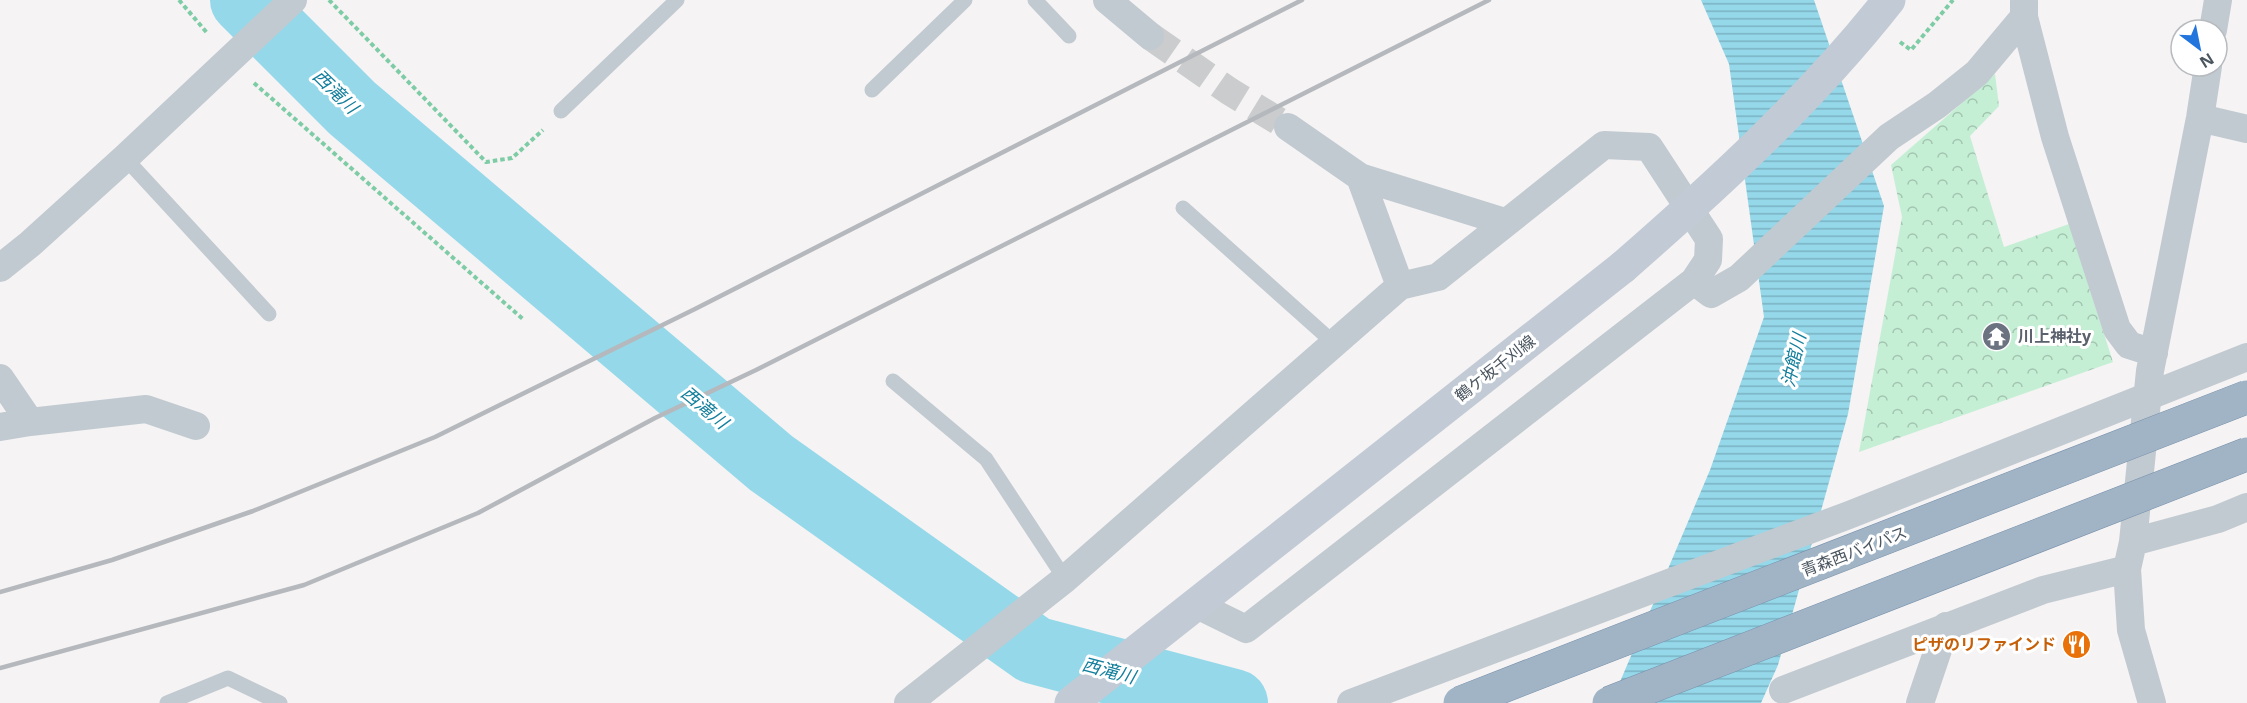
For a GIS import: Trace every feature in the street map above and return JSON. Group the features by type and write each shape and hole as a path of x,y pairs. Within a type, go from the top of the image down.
{"highway":[{"name":"青森西バイパス","path":"1460,703 2247,397"},
{"path":"1609,703 2247,454"}],"main road":[{"name":"鶴ケ坂千刈線","path":"1071,703 1623,267 1717,185 1788,116 1889,0"}],"street":[{"path":"0,268 30,244 125,158 293,0"},
{"path":"1107,0 1150,36"},
{"path":"2215,18 2218,0"},
{"path":"1694,281 1711,294 1739,278 1889,137 1937,105 1977,73 2024,8"},
{"path":"2024,8 2055,137 2117,329 2129,345 2154,354"},
{"path":"2152,703 2131,630 2130,556 2150,371 2206,78"},
{"path":"2200,118 2247,129"},
{"path":"1288,127 1360,177 1505,222"},
{"path":"908,703 1032,607 1400,286 1438,277 1604,145 1649,147 1709,240 1707,260 1694,281 1246,629 1195,604"},
{"path":"1360,177 1400,286"},
{"path":"1351,703 1849,515 2247,357"},
{"path":"0,378 30,422"},
{"path":"0,427 146,409 195,426"},
{"path":"1783,690 2130,556 2247,507"},
{"path":"1920,703 1946,626"}],"lane":[{"path":"872,90 965,0"},
{"path":"1035,0 1069,36"},
{"path":"561,111 674,1"},
{"path":"125,158 269,314"},
{"path":"1183,208 1335,344"},
{"path":"893,381 986,459 1065,579"},
{"path":"167,703 228,678 280,703"}],"path":[{"path":"179,0 234,55 524,320"},
{"path":"329,0 486,162 512,158 533,141 561,111"},
{"path":"1892,36 1911,50 1953,0"}],"green space":[{"path":"1995,74 1999,106 1970,136 2004,247 2069,224 2113,362 1859,452 1902,217 1891,165"}],"water":[{"name":"沖館川","path":"1701,0 1814,0 1884,206 1848,414 1778,665 1761,703 1611,703 1710,470 1764,317 1729,64"}],"waterway":[{"name":"西滝川","path":"244,0 352,108 771,463 1034,650 1234,703"}],"tunnel":[{"path":"1150,36 1229,91 1288,127"}],"railway":[{"path":"0,592 112,560 253,511 435,437 695,309 1302,0"},
{"path":"0,668 304,585 478,513 655,418 756,370 1489,0"}],"place":[{"name":"川上神社y","path":"1997,336"},
{"name":"ピザのリファインド","path":"2077,644"}]}
